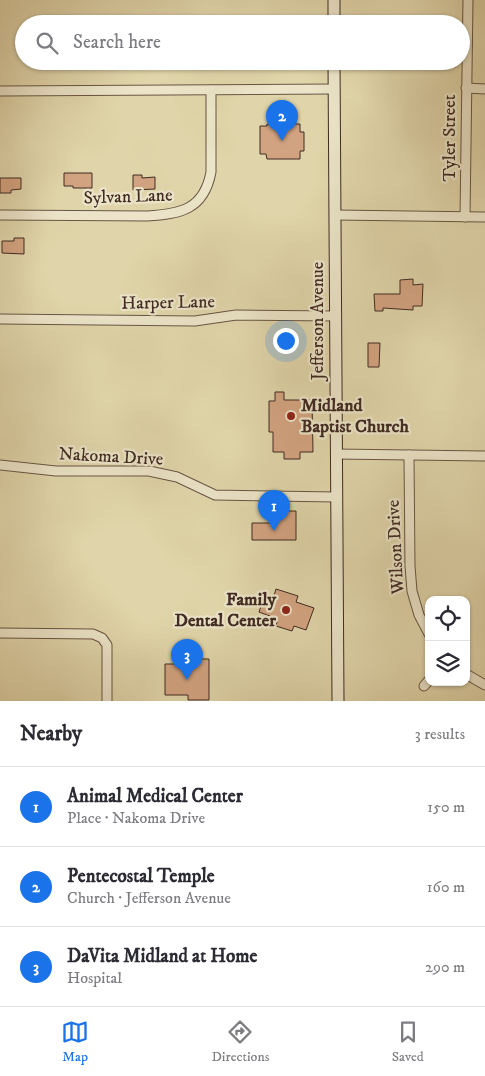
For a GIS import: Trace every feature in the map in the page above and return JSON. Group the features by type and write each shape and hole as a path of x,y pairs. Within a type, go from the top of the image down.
{"street":[{"path":"334,0 334,15"},
{"name":"Tyler Street","path":"468,0 468,15"},
{"name":"Jefferson Avenue","path":"334,70 338,701"},
{"name":"Tyler Street","path":"465,217 466,70"},
{"path":"466,88 485,89"},
{"path":"0,91 334,89"},
{"name":"Sylvan Lane","path":"0,215 147,216 187,210 202,197 208,186 211,172 211,90"},
{"path":"335,215 485,218"},
{"name":"Harper Lane","path":"0,319 195,321 236,315 336,316"},
{"path":"336,454 485,456"},
{"name":"Wilson Drive","path":"409,455 412,591 419,615 425,626"},
{"name":"Nakoma Drive","path":"0,465 56,470 150,471 177,477 215,495 336,496"},
{"path":"0,634 93,634 102,638 107,646 107,701"},
{"path":"470,676 485,685"}],"building":[{"path":"267,124 300,124 300,132 304,132 304,151 300,151 300,159 267,159 266,154 260,154 260,126 267,126"},
{"path":"64,173 92,173 92,188 64,186"},
{"path":"133,175 142,175 142,178 155,177 155,189 133,190"},
{"path":"0,178 21,178 21,189 11,190 11,193 0,193"},
{"path":"14,238 24,238 24,254 2,253 2,241 14,241"},
{"path":"413,279 413,285 423,284 422,306 413,306 413,310 383,308 383,311 375,311 374,294 400,294 400,280"},
{"path":"368,343 380,343 379,367 368,367"},
{"name":"Midland Baptist Church","path":"275,392 284,392 284,400 312,400 313,452 300,452 300,459 284,459 284,452 273,452 273,432 269,432 269,401 275,401"},
{"path":"278,511 296,511 296,540 252,540 252,523 278,523"},
{"name":"Family Dental Center","path":"276,589 298,596 296,602 314,608 306,630 294,626 292,631 276,626 278,619 259,612 264,597 273,599"},
{"path":"186,651 198,651 198,659 209,659 209,700 188,700 188,695 165,695 165,664 186,664"}],"place":[{"name":"Pentecostal Temple","path":"282,141"},
{"name":"Midland Baptist Church","path":"291,416"},
{"name":"Animal Medical Center","path":"274,531"},
{"name":"Family Dental Center","path":"286,610"},
{"name":"DaVita Midland at Home","path":"187,680"}]}
